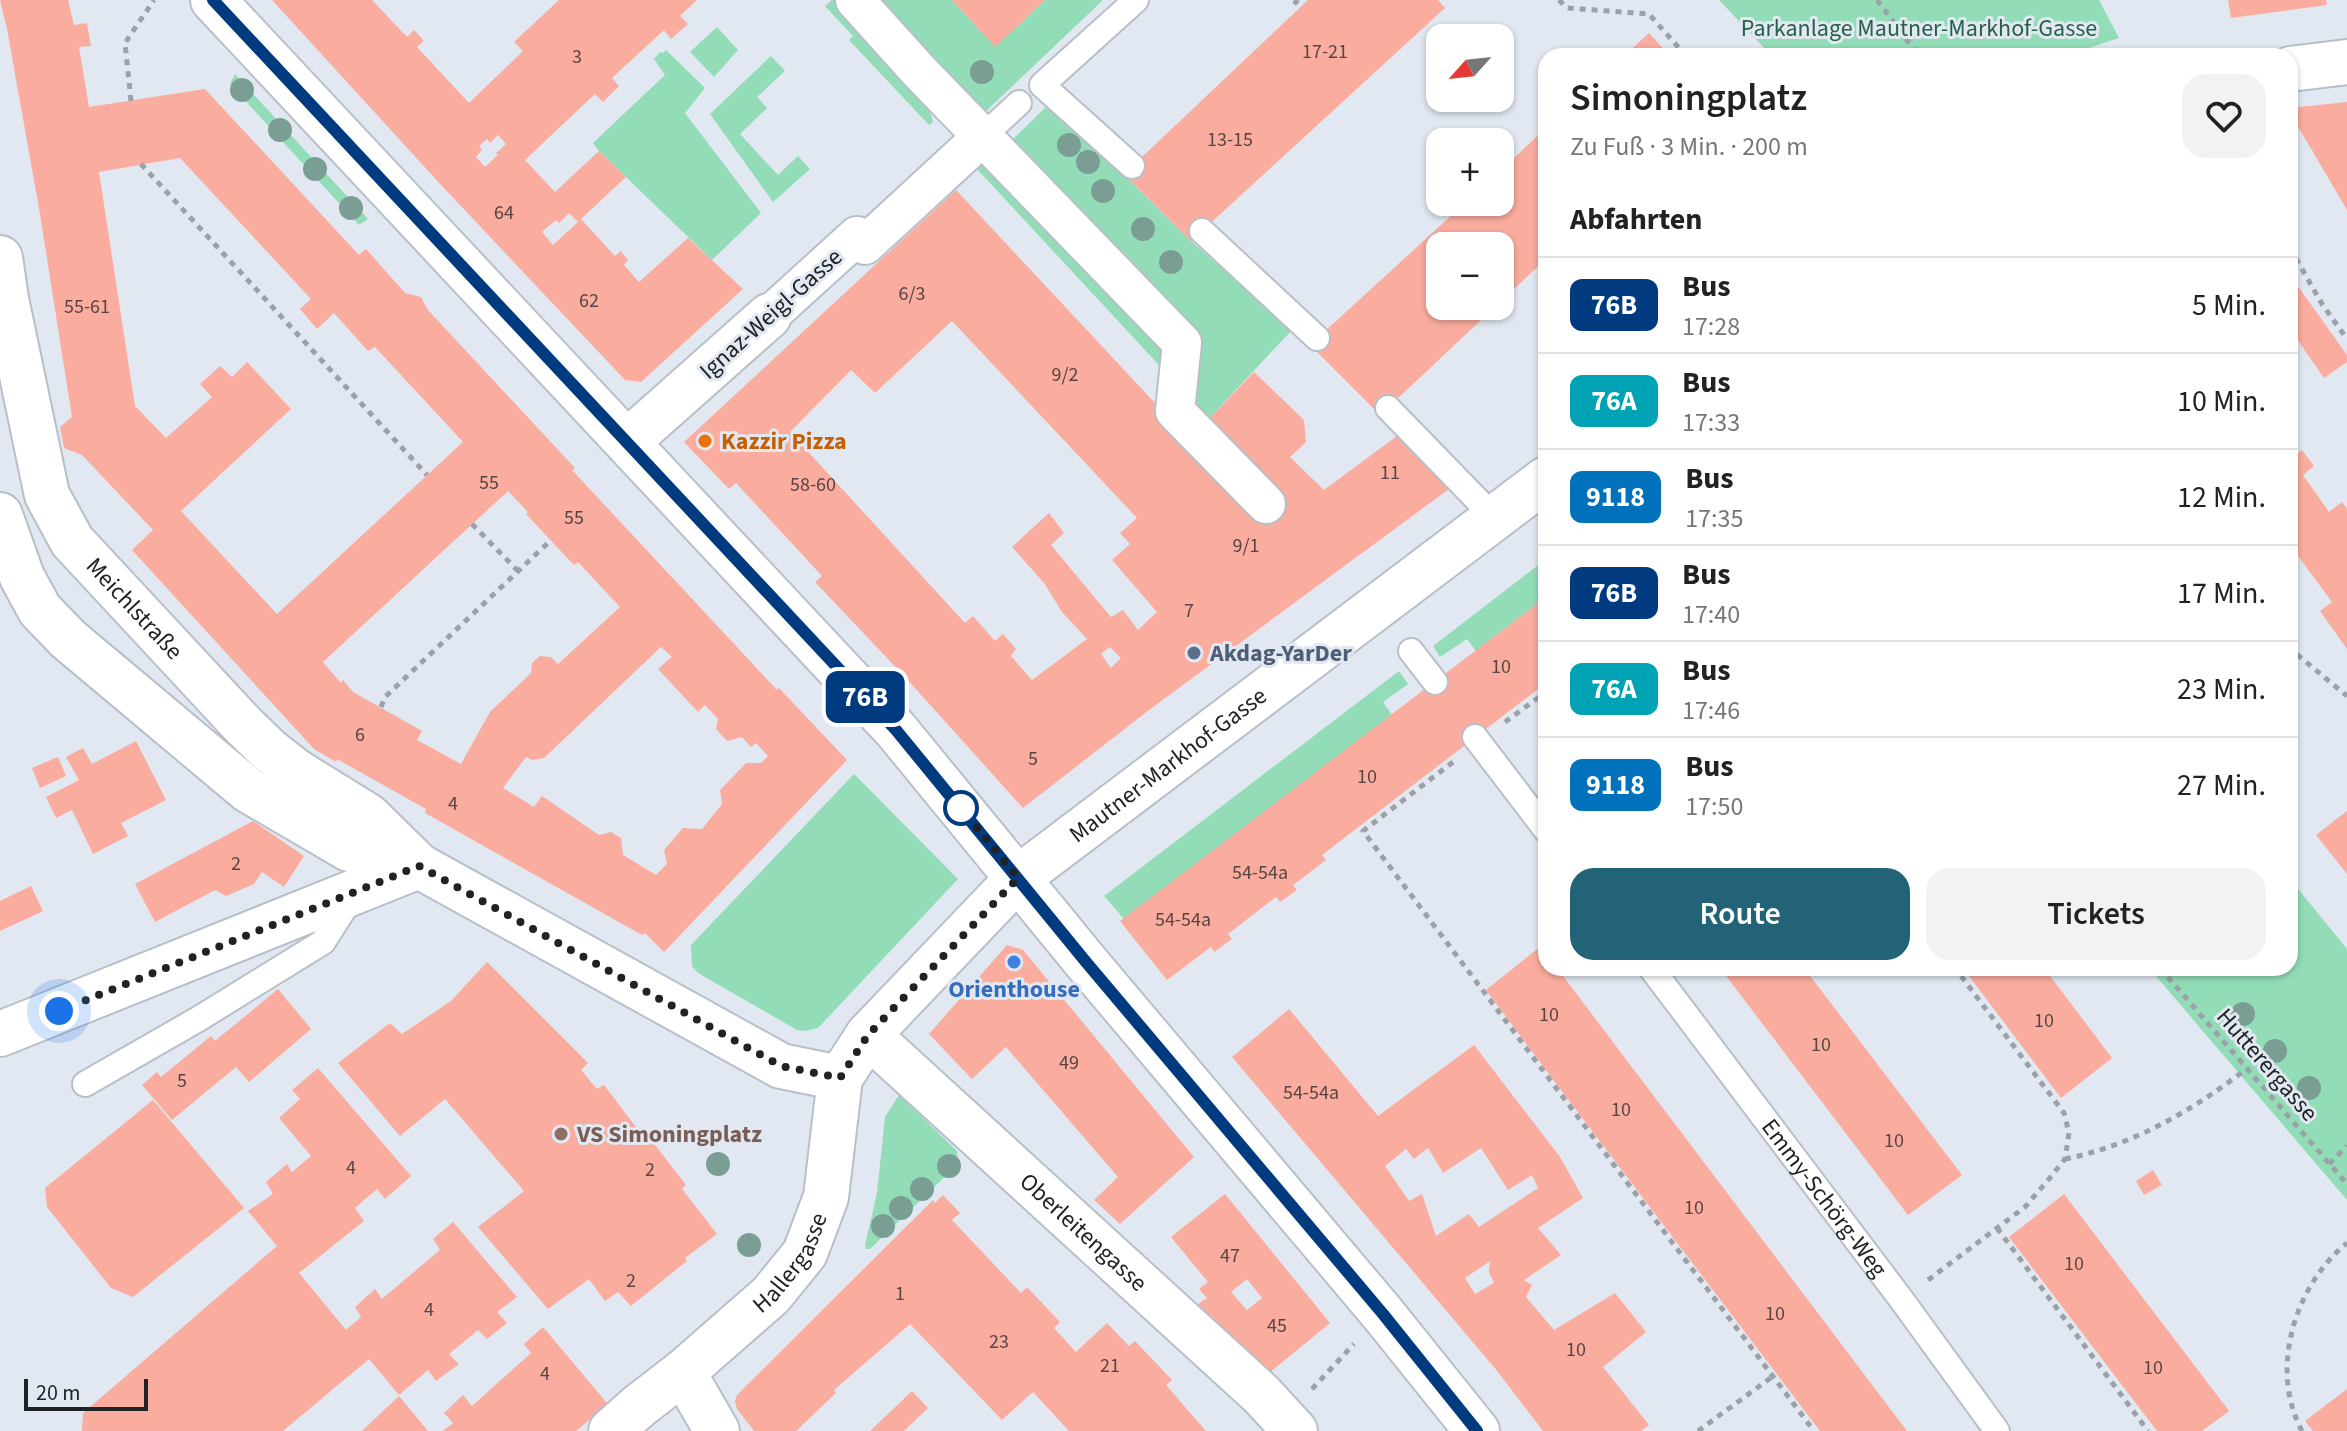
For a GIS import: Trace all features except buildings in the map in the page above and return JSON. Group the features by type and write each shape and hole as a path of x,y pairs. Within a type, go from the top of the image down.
{"street":[{"path":"213,0 896,730 1477,1431"},
{"path":"855,0 982,137 1182,343 1175,411 1266,504"},
{"path":"2298,68 2347,62"},
{"name":"Ignaz-Weigl-Gasse","path":"627,442 857,236 865,245 982,137"},
{"name":"Meichlstraße","path":"0,258 20,372 47,495 72,541 270,751 297,772 368,816 419,866"},
{"name":"Mautner-Markhof-Gasse","path":"868,1035 1018,878 1538,485"},
{"name":"Meichlstraße","path":"0,515 22,577 40,610 68,639 248,790 349,849 419,866 781,1066 840,1078"},
{"path":"0,1034 419,866"},
{"name":"Hallergasse","path":"611,1431 771,1295 805,1253 826,1197 840,1078 868,1035"},
{"name":"Oberleitengasse","path":"868,1035 1262,1395 1290,1425"},
{"path":"683,1372 717,1431"}],"lane":[{"path":"1132,166 1042,85 1136,0"},
{"name":"Ignaz-Weigl-Gasse","path":"982,137 1019,103"},
{"path":"1202,231 1317,338"},
{"path":"1388,408 1495,518"},
{"path":"1411,651 1435,682"},
{"path":"1477,739 1538,819"},
{"path":"85,1084 323,942 355,892"},
{"name":"Emmy-Schörg-Weg","path":"1657,976 1997,1431"}],"path":[{"path":"131,101 125,43 154,0"},
{"path":"1559,0 1567,8 1649,14 1679,48"},
{"path":"1877,0 1913,48"},
{"path":"141,164 427,475"},
{"path":"2298,262 2347,339"},
{"path":"472,524 518,571"},
{"path":"381,707 385,697 551,540"},
{"path":"2298,655 2347,696"},
{"path":"1538,697 1477,739 1363,831 1814,1431"},
{"path":"1901,1299 2025,1207 2065,1159 2069,1133 2064,1113 1961,976"},
{"name":"Hutterergasse","path":"2167,976 2347,1184"},
{"path":"2065,1159 2091,1153 2144,1133 2246,1069"},
{"path":"2329,1164 2347,1146"},
{"path":"1997,1228 2148,1431"},
{"path":"2302,1431 2293,1413 2287,1380 2289,1343 2300,1306 2315,1279 2347,1243"},
{"path":"1290,1425 1383,1314"},
{"path":"1698,1431 1772,1377"}],"green space":[{"path":"832,0 929,107 933,122 929,125 849,40 853,36 825,6"},
{"path":"877,0 952,0 995,46 1045,0 1103,0 982,115"},
{"name":"Parkanlage Mautner-Markhof-Gasse","path":"1719,0 2099,0 2119,38 2089,48 1764,48"},
{"path":"717,27 738,50 714,77 690,52"},
{"path":"666,50 705,88 685,113 761,213 712,260 593,143 665,75 654,59"},
{"path":"771,56 785,71 757,97 767,108 740,134 778,175 798,156 810,169 773,202 710,114"},
{"path":"235,74 368,219 359,225 230,84"},
{"path":"1051,102 1191,241 1292,330 1204,424 1184,407 1187,355 1008,144"},
{"path":"987,161 1172,343 1170,377 977,169"},
{"path":"1538,565 1538,603 1476,651 1467,639 1440,657 1433,646"},
{"path":"1399,671 1408,684 1383,702 1392,715 1124,919 1104,896"},
{"path":"854,774 958,879 818,1028 797,1030 698,973 692,966 691,945"},
{"path":"2298,889 2347,949 2347,1200 2156,976 2298,976"},
{"path":"899,1095 957,1151 958,1164 870,1249 866,1249 877,1193 885,1117"}],"bus line":[{"name":"76B","path":"213,0 896,730 1477,1431"}],"place":[{"name":"Kazzir Pizza","path":"705,441"},
{"name":"Akdag-YarDer","path":"1194,653"},
{"name":"Orienthouse","path":"1014,962"},
{"name":"VS Simoningplatz","path":"561,1134"}],"route":[{"path":"59,1011 419,866 781,1066 840,1078 868,1035 1018,878 961,808"}]}
